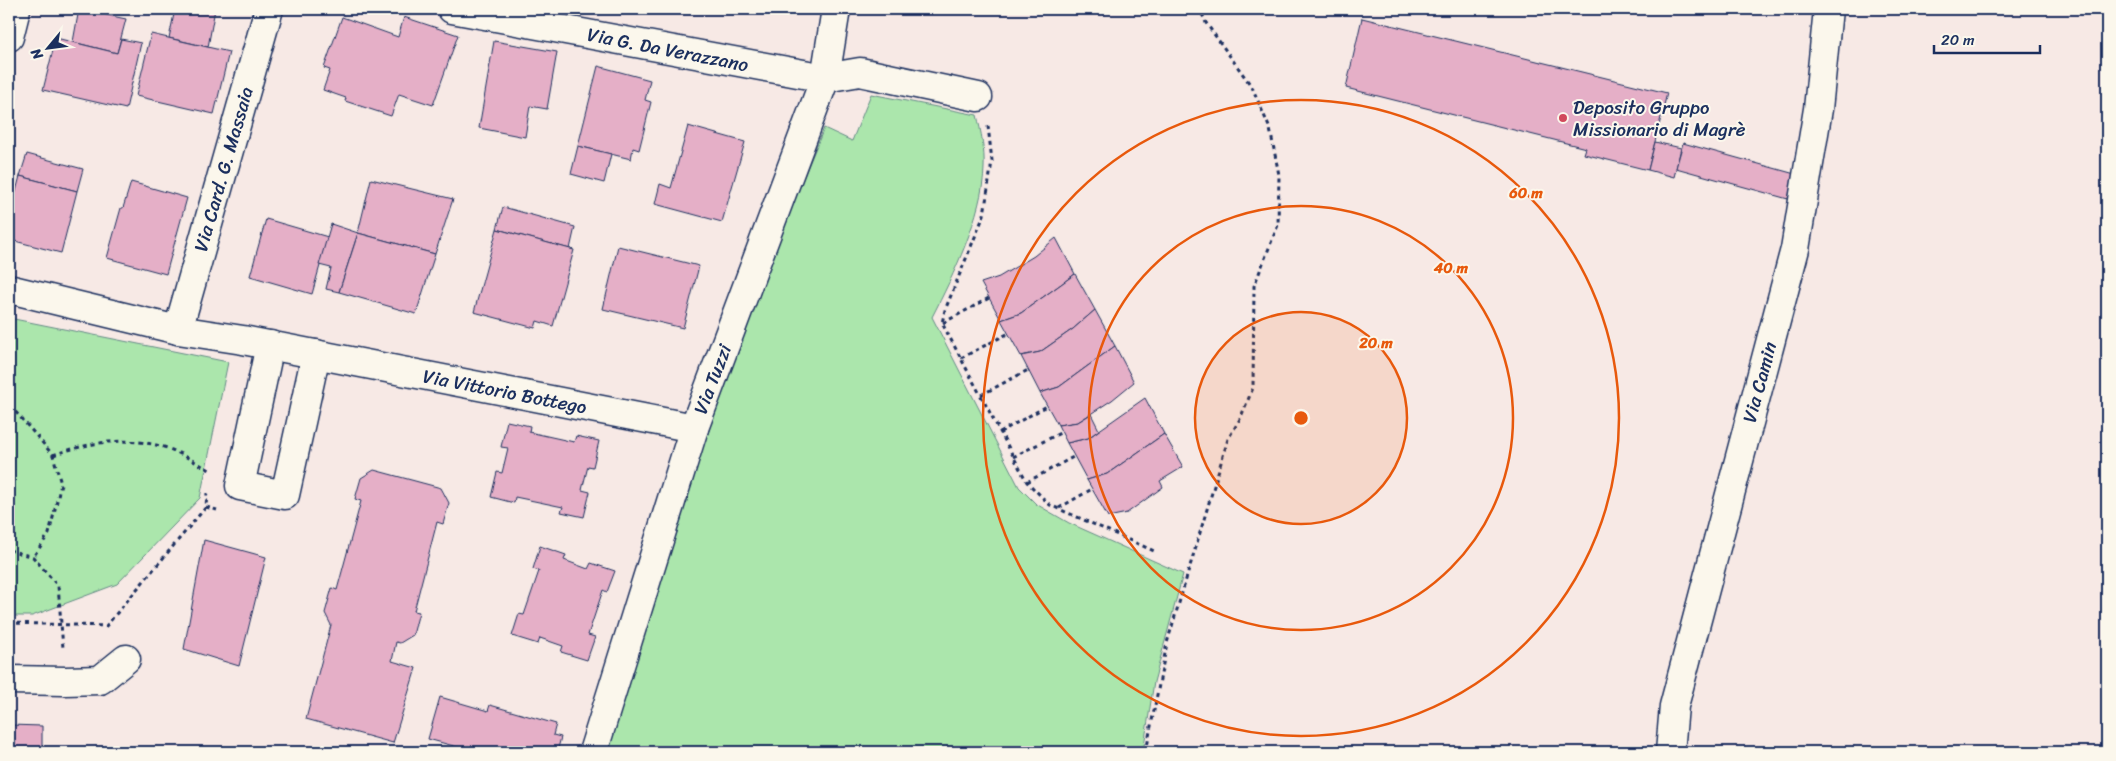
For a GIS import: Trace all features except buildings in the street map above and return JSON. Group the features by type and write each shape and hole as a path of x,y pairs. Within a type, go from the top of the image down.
{"street":[{"path":"9,36 16,9"},
{"name":"Via Card. G. Massaia","path":"178,330 269,9"},
{"name":"Via G. Da Verazzano","path":"452,9 826,78"},
{"name":"Via Tuzzi","path":"593,752 694,428 826,78 836,9"},
{"name":"Via Camin","path":"1670,752 1674,706 1795,249 1818,109 1828,9"},
{"path":"826,78 860,72 978,97"},
{"name":"Via Vittorio Bottego","path":"9,289 178,330 270,345 694,428"},
{"path":"270,345 240,486 286,496 316,354"},
{"path":"9,680 65,682 100,680 126,659"}],"path":[{"path":"1146,752 1170,634 1228,439 1240,419 1253,388 1254,286 1278,225 1279,175 1267,122 1252,87 1206,22 1200,9"},
{"path":"990,123 988,128 992,161 984,215 945,310 942,323 1027,482 1038,495 1059,509 1154,551"},
{"path":"942,323 989,298"},
{"path":"961,358 1009,333"},
{"path":"981,395 1028,370"},
{"path":"1000,432 1047,406"},
{"path":"9,407 53,455 60,484 49,534 33,556"},
{"path":"1014,457 1062,432"},
{"path":"53,455 81,445 121,440 161,446 210,470 209,479"},
{"path":"1027,482 1075,456"},
{"path":"9,623 106,626 206,507 208,488"},
{"path":"1059,509 1092,489"},
{"path":"9,550 33,556 58,586 65,682"}],"green space":[{"path":"871,94 977,115 984,161 978,205 966,244 932,317 1019,487 1036,504 1069,523 1183,574 1154,682 1143,752 605,752 699,446 783,227 824,128 852,141"},
{"path":"9,318 228,362 200,498 117,584 32,616 9,616"}],"place":[{"name":"Deposito Gruppo Missionario di Magrè","path":"1563,118"}]}
